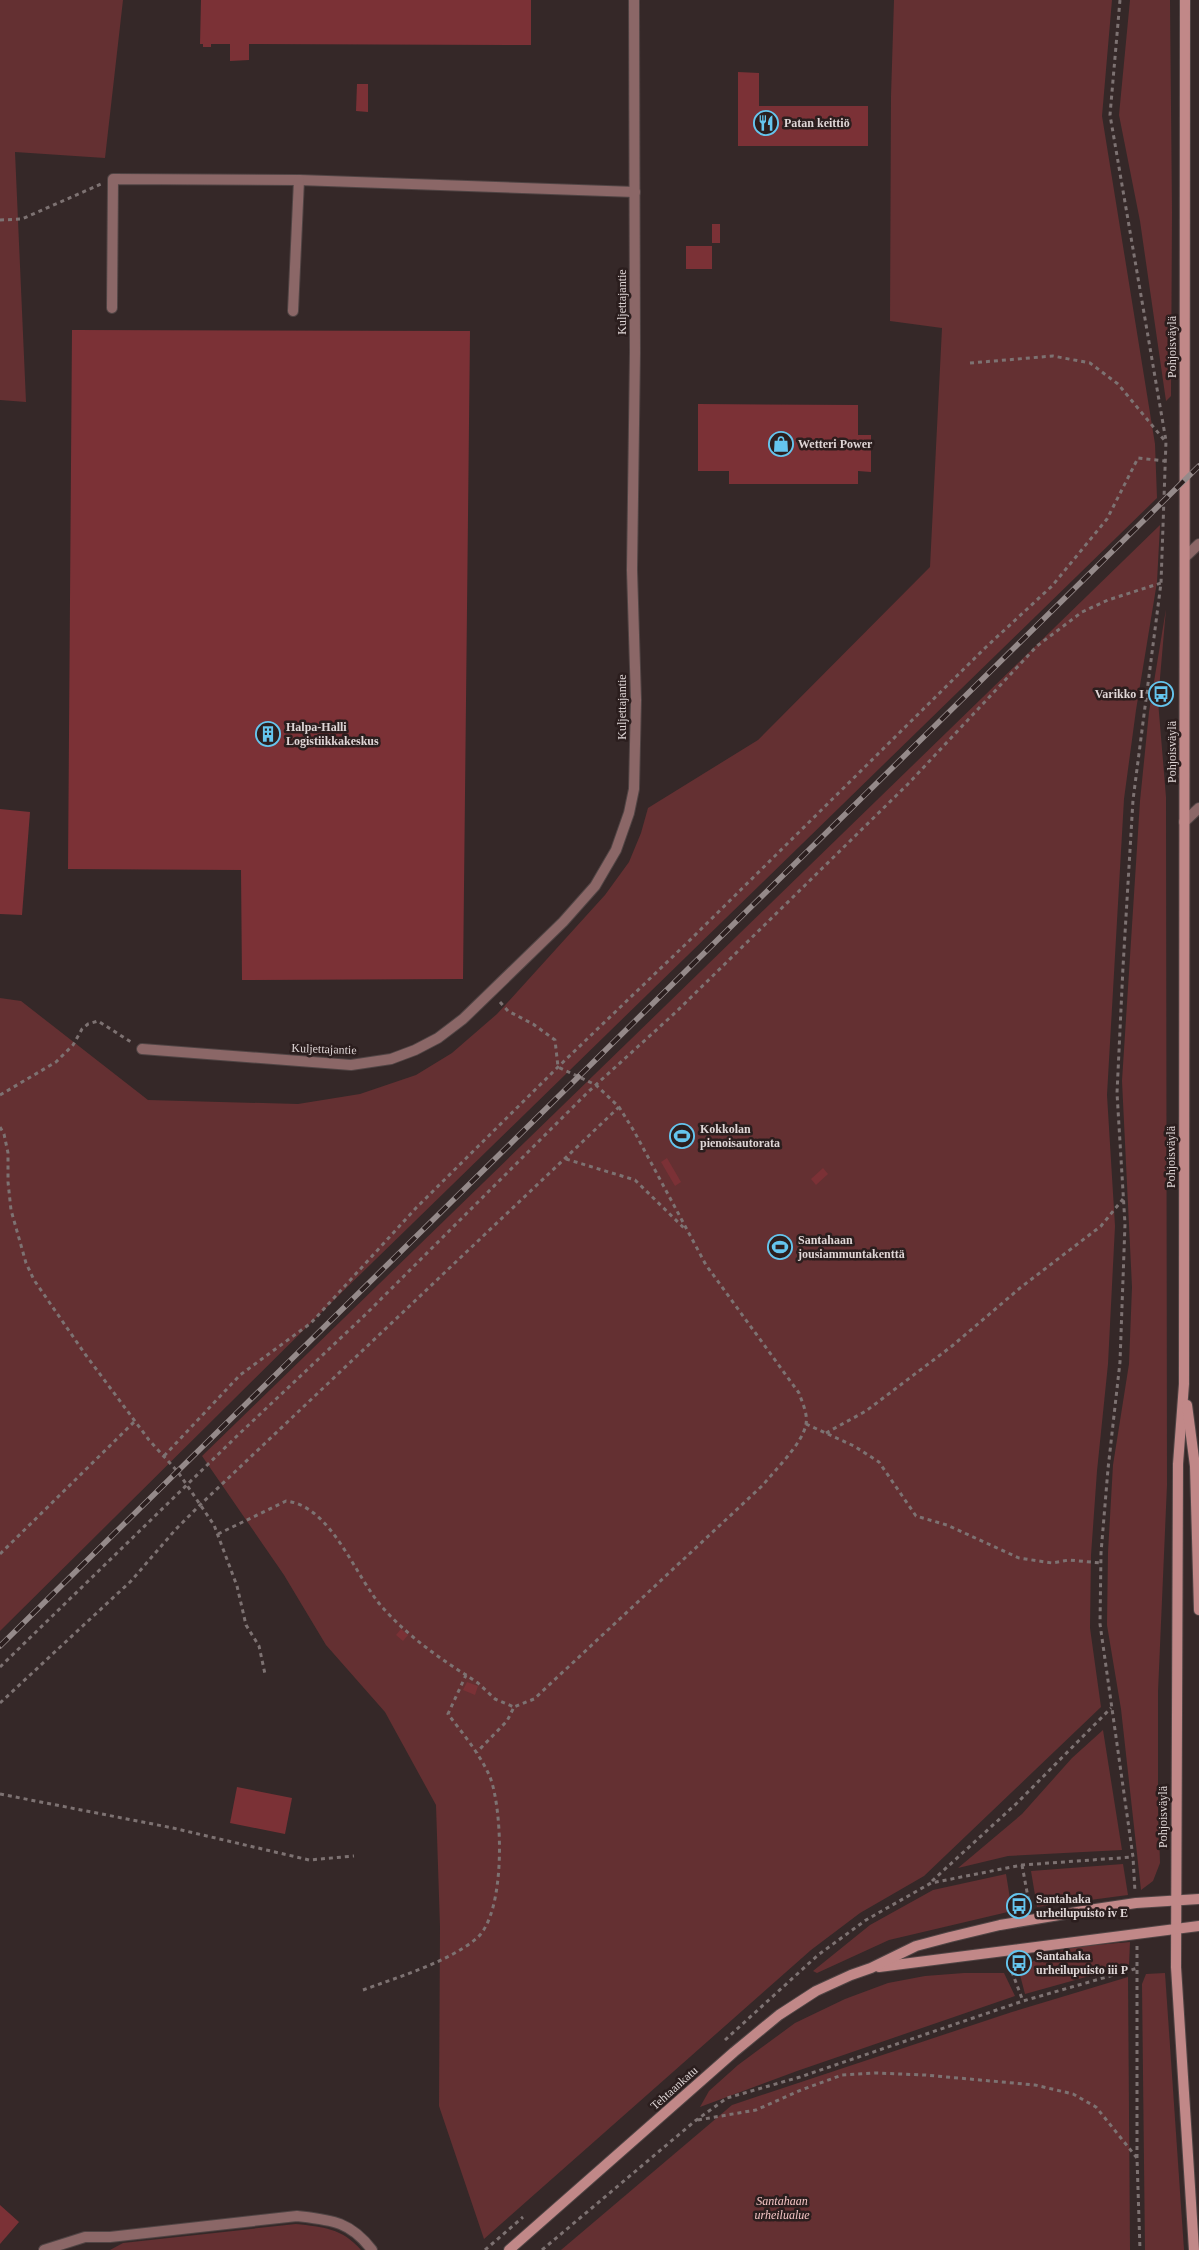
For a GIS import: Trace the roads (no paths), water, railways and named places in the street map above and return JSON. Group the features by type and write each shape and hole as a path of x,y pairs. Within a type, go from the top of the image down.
{"main road":[{"name":"Pohjoisväylä","path":"1185,0 1184,1384 1178,1464 1176,1967 1194,2250"},
{"name":"Pohjoisväylä","path":"1184,1384 1195,1466 1199,1610"},
{"name":"Tehtaankatu","path":"509,2250 693,2087 779,2015 816,1992 916,1946 992,1927 1136,1903 1199,1899"},
{"name":"Tehtaankatu","path":"871,1968 1199,1926"}],"street":[{"name":"Kuljettajantie","path":"142,1049 351,1065 391,1059 416,1050 438,1038 463,1020 563,922 594,886 616,850 629,813 634,789 636,700 632,570 635,192 634,0"},
{"path":"112,308 113,178 299,180 635,192"},
{"path":"293,311 299,180"},
{"path":"1185,557 1199,544"},
{"path":"1184,822 1199,808"},
{"path":"44,2250 85,2237 110,2237 297,2216 323,2219 356,2231 372,2250"}],"railway":[{"path":"0,1646 1199,466"}],"place":[{"name":"Patan keittiö","path":"766,123"},
{"name":"Wetteri Power","path":"781,444"},
{"name":"Varikko I","path":"1161,694"},
{"name":"Halpa-Halli Logistiikkakeskus","path":"268,734"},
{"name":"Kokkolan pienoisautorata","path":"682,1136"},
{"name":"Santahaan jousiammuntakenttä","path":"780,1247"},
{"name":"Santahaka urheilupuisto iv E","path":"1019,1906"},
{"name":"Santahaka urheilupuisto iii P","path":"1019,1963"}],"park label":[{"name":"Santahaan urheilualue","path":"782,2208"}]}
